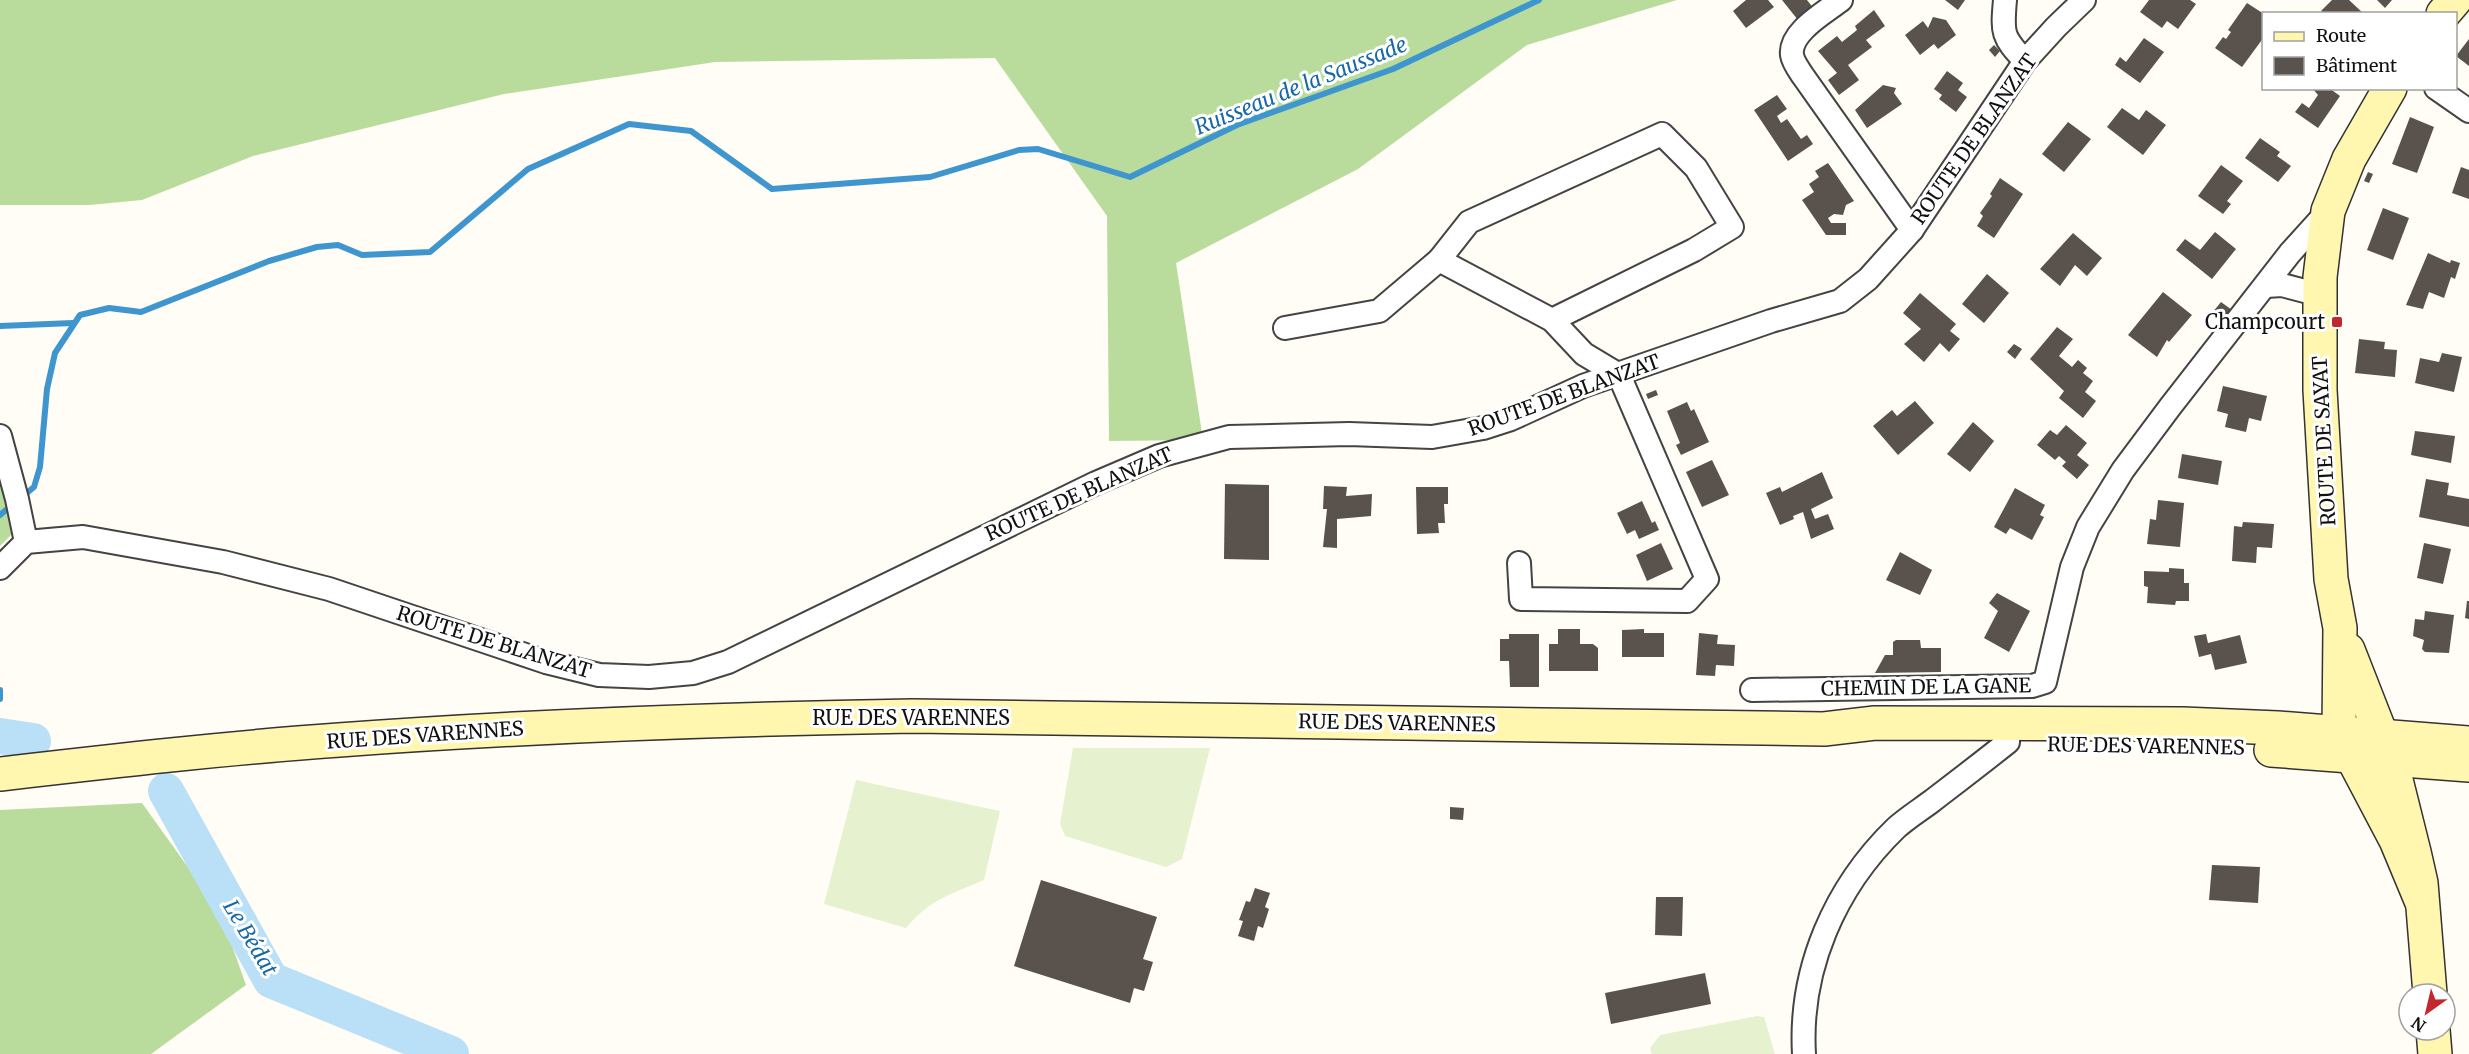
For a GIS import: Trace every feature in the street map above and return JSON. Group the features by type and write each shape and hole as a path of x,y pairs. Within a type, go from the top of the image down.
{"main road":[{"path":"2445,12 2455,0"},
{"name":"ROUTE DE SAYAT","path":"2389,90 2349,159 2328,211 2320,295 2320,390 2331,579 2340,628 2345,745 2396,840 2421,900"},
{"name":"ROUTE DE SAYAT","path":"2340,628 2385,747 2421,883 2429,982"},
{"name":"RUE DES VARENNES","path":"0,774 338,740 626,722 913,716 1824,729 1877,738 2184,724 2345,745 2385,747 2469,743"},
{"name":"RUE DES VARENNES","path":"2385,747 2469,765"}],"street":[{"path":"1841,0 1802,31 1793,43 1792,56 1803,76 1912,230"},
{"path":"2005,0 2002,29 2012,47 2025,61"},
{"name":"ROUTE DE BLANZAT","path":"26,542 83,537 224,562 329,589 546,662 599,675 693,673 728,662 1096,483 1194,444 1228,437 1268,435 1432,437 1460,433 1511,418 1582,386 1771,321 1840,301 1868,279 1912,230 2025,61 2084,0"},
{"path":"2439,90 2469,111"},
{"path":"1286,328 1379,311 1439,260 1469,222 1662,134 1696,168 1732,227 1694,250 1552,320"},
{"name":"CHEMIN DE LA GANE","path":"1752,690 2032,686 2046,682 2072,567 2088,527 2123,470 2290,253 2328,211"},
{"path":"1439,260 1552,320 1584,354 1619,375 1707,579 1687,601 1521,599 1519,563"},
{"path":"2266,286 2282,285 2320,295"},
{"path":"0,436 26,542 0,568"},
{"path":"1804,1054 1803,1036 1811,972 1834,911 1849,884 1865,862 1897,827 2009,733"}],"green space":[{"path":"0,0 1677,0 1527,45 1358,169 1176,263 1203,440 1109,441 1107,216 995,58 715,62 504,94 253,156 142,200 89,205 0,205"},
{"path":"0,471 13,533 0,546"},
{"path":"1073,748 1210,748 1182,859 1166,867 1065,836 1060,824"},
{"path":"856,780 1000,811 984,880 932,904 906,928 824,904"},
{"path":"142,803 220,912 246,985 151,1054 0,1054 0,810"},
{"path":"1757,1016 1764,1017 1775,1054 1652,1054 1650,1048 1660,1035"}],"building":[{"path":"1746,0 1768,0 1774,7 1746,28 1733,11"},
{"path":"1782,0 1807,0 1814,9 1798,20"},
{"path":"1945,0 1965,0 1958,10"},
{"path":"2149,0 2190,0 2196,4 2178,29 2167,21 2162,28 2140,12"},
{"path":"2332,0 2349,0 2362,12 2322,12"},
{"path":"2377,0 2392,0 2385,8"},
{"path":"2247,3 2262,13 2262,40 2242,67 2215,48 2223,37 2226,39 2231,32 2228,30"},
{"path":"1874,10 1885,26 1866,40 1872,47 1848,65 1859,80 1839,95 1828,80 1837,73 1818,51 1837,36 1842,42 1857,30 1855,26"},
{"path":"1933,17 1946,20 1956,35 1938,49 1934,44 1920,55 1905,35 1923,21 1928,28"},
{"path":"2144,38 2164,52 2140,83 2115,65 2120,57 2126,62"},
{"path":"2469,39 2469,66 2457,55"},
{"path":"1994,45 2000,51 1995,57 1989,50"},
{"path":"1947,71 1963,83 1958,90 1967,97 1956,112 1939,99 1942,95 1934,89"},
{"path":"1883,85 1896,88 1894,93 1902,104 1867,128 1855,110"},
{"path":"2314,90 2332,90 2340,96 2318,128 2295,112 2302,103 2309,108 2318,95"},
{"path":"1777,95 1787,109 1777,116 1781,123 1787,119 1801,139 1807,135 1813,144 1788,161 1754,110"},
{"path":"2122,108 2139,120 2146,110 2166,125 2143,155 2107,127"},
{"path":"2410,117 2434,127 2417,173 2392,164"},
{"path":"2068,122 2091,139 2064,172 2042,154"},
{"path":"2260,138 2280,152 2277,156 2291,166 2278,182 2245,158"},
{"path":"1828,163 1854,201 1846,205 1843,215 1834,214 1828,218 1831,223 1846,223 1846,235 1826,235 1802,200 1814,192 1809,184 1819,177 1815,171"},
{"path":"2221,165 2243,181 2227,201 2231,204 2223,214 2198,196"},
{"path":"2461,167 2469,170 2469,199 2452,193"},
{"path":"2368,172 2373,174 2369,183 2364,181"},
{"path":"2000,178 2023,194 1994,238 1977,226 1983,216 1980,213 1992,196 1990,194"},
{"path":"2383,208 2409,218 2393,260 2367,250"},
{"path":"2215,232 2236,249 2212,279 2176,250 2185,239 2200,250"},
{"path":"2073,233 2102,258 2087,276 2075,265 2060,286 2040,269"},
{"path":"2428,253 2450,263 2451,260 2460,263 2455,279 2451,277 2444,298 2429,292 2423,309 2406,305"},
{"path":"1987,274 2009,293 1984,323 1962,304"},
{"path":"2163,292 2192,315 2169,342 2167,340 2157,357 2128,335"},
{"path":"1920,293 1956,324 1950,331 1960,339 1949,352 1940,343 1924,362 1904,344 1921,329 1903,313"},
{"path":"2221,302 2232,310 2223,321 2212,313"},
{"path":"2057,327 2073,339 2059,356 2072,367 2078,360 2087,368 2083,373 2093,381 2085,392 2096,401 2083,418 2059,398 2064,391 2030,359"},
{"path":"2359,339 2385,342 2384,349 2397,350 2395,377 2355,373"},
{"path":"2014,344 2022,349 2015,359 2007,352"},
{"path":"2442,353 2462,357 2454,392 2415,383 2420,358 2439,362"},
{"path":"2223,386 2267,396 2261,421 2249,418 2246,432 2225,427 2228,414 2217,411"},
{"path":"1656,390 1658,395 1648,399 1646,394"},
{"path":"1915,401 1934,423 1898,455 1873,426 1892,410 1897,416"},
{"path":"1687,402 1691,411 1694,409 1709,442 1681,455 1676,445 1680,443 1667,411"},
{"path":"1973,422 1994,441 1970,472 1947,454"},
{"path":"2066,425 2087,443 2077,455 2089,465 2077,479 2062,466 2066,462 2059,456 2055,460 2037,445 2050,430 2057,435"},
{"path":"2415,431 2455,436 2451,463 2411,455"},
{"path":"2182,454 2222,461 2218,485 2178,478"},
{"path":"1712,460 1729,495 1702,507 1686,472"},
{"path":"1822,472 1833,498 1811,509 1815,519 1828,514 1834,529 1811,539 1803,512 1780,525 1766,493 1780,487 1782,492"},
{"path":"2426,479 2449,483 2447,495 2469,499 2469,527 2419,517"},
{"path":"1225,484 1269,485 1269,560 1224,559"},
{"path":"1324,486 1347,487 1346,496 1372,494 1371,516 1337,519 1337,548 1323,547 1327,509 1323,509"},
{"path":"1416,487 1448,487 1448,504 1444,504 1445,523 1438,523 1439,533 1417,534"},
{"path":"2015,488 2045,505 2040,515 2044,517 2032,540 2010,528 2006,534 1994,527"},
{"path":"2158,500 2184,503 2180,547 2147,544 2150,519 2156,520"},
{"path":"1642,501 1652,523 1655,521 1659,530 1639,539 1635,530 1627,534 1617,513"},
{"path":"2243,522 2274,524 2272,548 2257,547 2256,563 2232,561 2234,526 2242,527"},
{"path":"1661,543 1673,569 1647,581 1636,555"},
{"path":"2424,543 2451,549 2443,584 2417,578"},
{"path":"1900,552 1932,570 1920,595 1886,580"},
{"path":"2169,568 2184,569 2184,583 2189,583 2189,601 2176,601 2175,605 2147,603 2148,587 2144,586 2144,571 2169,572"},
{"path":"1997,593 2030,611 2009,652 1984,638 1998,611 1989,603"},
{"path":"2467,601 2469,601 2469,619 2465,618"},
{"path":"2425,611 2454,615 2449,653 2425,652 2422,649 2424,640 2413,636 2415,619 2424,620"},
{"path":"1558,629 1580,629 1580,644 1593,644 1598,648 1598,671 1549,671 1549,644 1558,644"},
{"path":"1644,629 1644,633 1664,633 1664,657 1622,657 1622,630"},
{"path":"1699,633 1718,635 1717,644 1735,645 1734,666 1716,665 1715,676 1696,675"},
{"path":"1509,634 1539,634 1539,687 1510,687 1509,661 1500,661 1500,639 1509,639"},
{"path":"2206,634 2208,643 2240,635 2247,663 2215,670 2211,654 2199,657 2194,636"},
{"path":"1920,640 1921,648 1941,648 1941,672 1875,673 1885,655 1893,655 1893,642"},
{"path":"1450,807 1464,808 1463,820 1450,819"},
{"path":"2212,865 2260,867 2258,903 2209,900"},
{"path":"1041,880 1157,917 1143,959 1153,962 1144,991 1134,988 1130,1003 1014,966"},
{"path":"1255,888 1270,893 1265,907 1269,909 1263,928 1258,926 1254,941 1238,936 1243,921 1239,920 1246,901 1250,902"},
{"path":"1656,897 1683,897 1682,936 1655,935"},
{"path":"1705,973 1711,1004 1611,1024 1605,993"}],"waterway":[{"name":"Ruisseau de la Saussade","path":"22,497 34,487 40,467 47,389 55,353 80,315 109,308 141,312 269,261 317,247 338,245 362,255 430,252 528,169 629,124 691,131 772,189 930,177 1019,150 1038,149 1130,177 1237,125 1393,69 1539,0"},
{"path":"0,326 73,323"},
{"name":"Ruisseau de la Saussade","path":"0,515 12,505"},
{"name":"Ruisseau de la Saussade","path":"0,690 0,699"},
{"name":"Le Bédat","path":"0,736 33,741"},
{"name":"Le Bédat","path":"166,791 271,980 451,1054"}],"place":[{"name":"Champcourt","path":"2337,322"}]}
